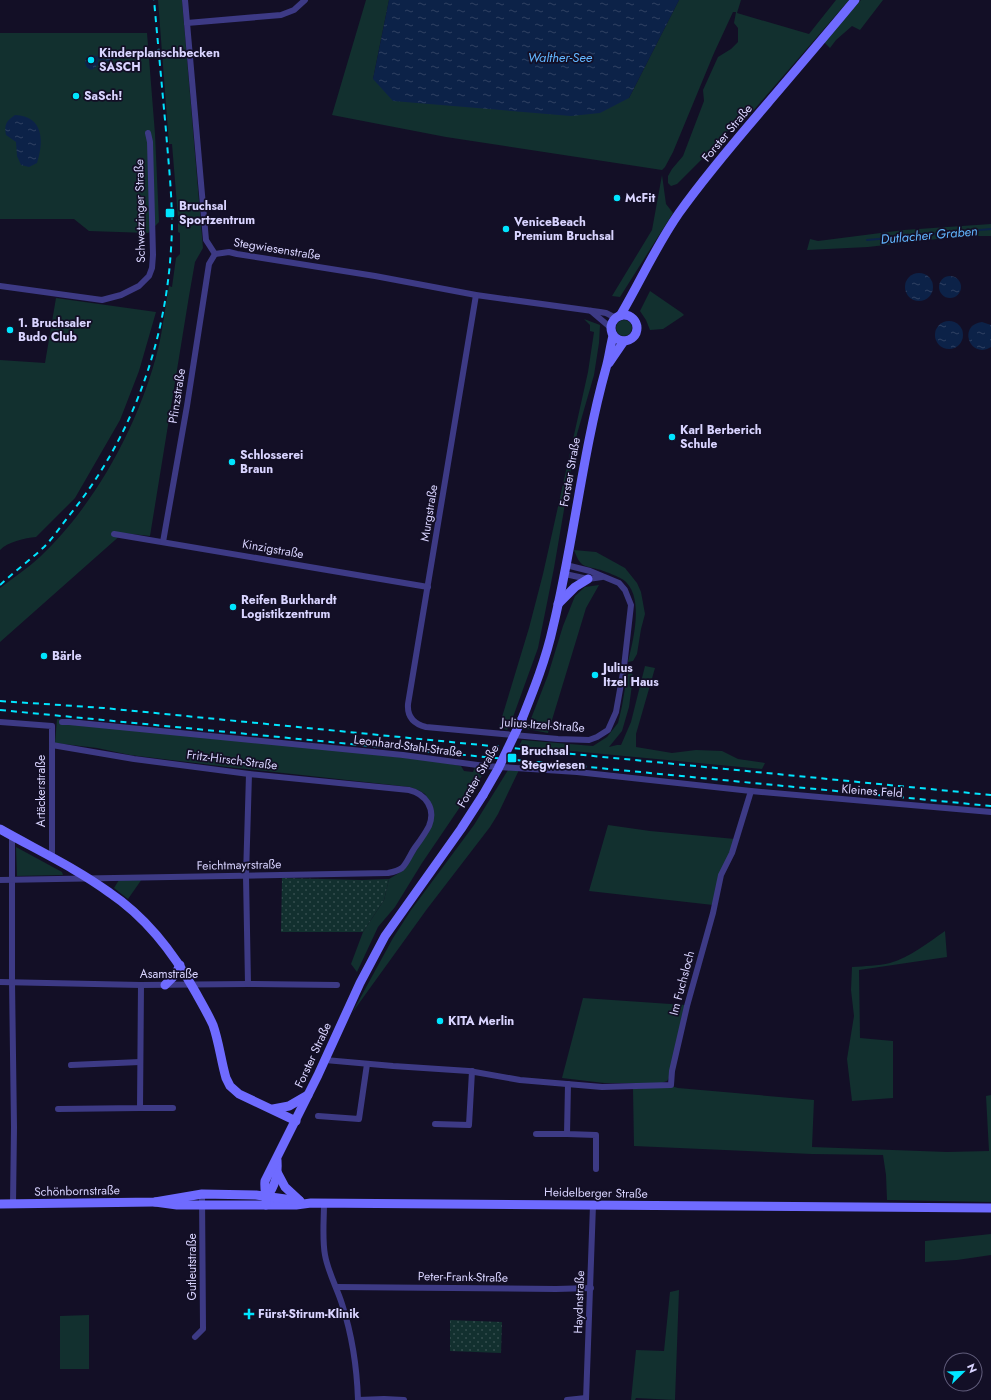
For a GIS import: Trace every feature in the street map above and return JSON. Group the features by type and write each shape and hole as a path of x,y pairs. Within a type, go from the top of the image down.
{"street":[{"path":"185,0 206,240 215,254"},
{"path":"187,23 281,14 294,10 305,0"},
{"name":"Forster Straße","path":"618,317 634,292 666,232 692,195 738,138 855,0"},
{"name":"Schwetzinger Straße","path":"0,286 102,300 121,296 139,286 149,276 152,268 153,245 150,142 148,133"},
{"name":"Stegwiesenstraße","path":"215,254 229,252 375,276 476,295 606,313 618,317"},
{"name":"Pfinzstraße","path":"163,542 187,406 209,264 215,254"},
{"name":"Forster Straße","path":"632,319 634,292"},
{"name":"Murgstraße","path":"426,727 414,722 408,710 476,295"},
{"path":"591,311 612,332 616,339 624,341 631,339 635,334 636,324 632,319 626,316 618,317 614,320 612,332"},
{"name":"Forster Straße","path":"267,1201 265,1181 308,1096 366,971 389,930 484,795 522,719 540,674 553,628 566,569 590,432 600,386 606,368 612,332"},
{"name":"Forster Straße","path":"606,368 624,341"},
{"name":"Kinzigstraße","path":"114,534 428,587"},
{"path":"566,569 588,579"},
{"name":"Julius-Itzel-Straße","path":"426,727 558,739 589,740 603,734 611,724 616,712 624,667 631,605 625,590 619,582 590,571 566,569"},
{"path":"558,604 575,587 588,579 604,577"},
{"name":"Artäckerstraße","path":"0,722 52,726 52,857"},
{"name":"Leonhard-Stahl-Straße","path":"62,722 403,755 467,764 576,772 751,791"},
{"name":"Fritz-Hirsch-Straße","path":"52,745 249,774 409,790 419,793 426,800 430,810 430,820 427,829 402,868 395,872 388,873"},
{"path":"248,984 246,876 249,774"},
{"name":"Kleines Feld","path":"751,791 991,812"},
{"name":"Im Fuchsloch","path":"325,1060 472,1071 520,1080 602,1088 671,1085 672,1071 686,1006 713,913 721,875 732,853 751,791"},
{"path":"0,829 90,879 111,893 141,919 180,965 192,986 213,1026 226,1078 230,1086 239,1094 296,1120"},
{"path":"12,836 14,1127 13,1204"},
{"name":"Feichtmayrstraße","path":"13,880 388,873"},
{"path":"0,880 13,880"},
{"path":"165,986 175,975 180,965"},
{"name":"Asamstraße","path":"0,982 165,986 248,984 337,985"},
{"path":"140,1108 141,985"},
{"path":"71,1064 140,1062"},
{"path":"318,1116 359,1119 366,1064"},
{"path":"435,1124 469,1125 472,1071"},
{"path":"567,1134 568,1084"},
{"path":"272,1109 289,1106 308,1096"},
{"path":"58,1109 173,1108"},
{"path":"536,1134 596,1135 596,1170"},
{"path":"267,1201 274,1186 278,1172 277,1159"},
{"path":"278,1172 285,1187 299,1200"},
{"name":"Schönbornstraße","path":"155,1202 202,1194 237,1194 267,1201"},
{"name":"Gutleutstraße","path":"195,1337 203,1329 202,1194"},
{"path":"267,1201 299,1200 311,1203"},
{"path":"267,1201 296,1205 311,1203"},
{"name":"Schönbornstraße","path":"0,1204 155,1202 177,1205 267,1201"},
{"name":"Heidelberger Straße","path":"311,1203 991,1208"},
{"path":"324,1203 325,1254 329,1271 342,1305 354,1355 357,1369 358,1400 404,1400"},
{"name":"Haydnstraße","path":"586,1399 593,1205"},
{"name":"Peter-Frank-Straße","path":"336,1287 591,1288"},
{"path":"567,1400 586,1399"}],"green space":[{"path":"158,0 182,0 203,248 195,262 150,536 123,533 0,642 0,588 41,556 80,512 97,487 128,433 150,377 158,349 169,286 172,287 176,258 180,254 180,233 178,232 172,144 169,144"},
{"path":"366,0 389,0 373,79 629,98 679,0 741,0 737,13 809,34 836,0 849,0 746,119 737,121 677,184 671,186 668,183 668,176 683,156 704,101 703,90 718,57 731,49 738,42 738,28 734,23 736,12 733,12 714,53 673,152 662,170 446,137 332,115"},
{"path":"861,0 883,0 860,30 852,26 836,40 830,48 824,42"},
{"name":"SaSch!","path":"0,33 147,33 155,134 159,222 148,233 89,231 74,219 0,219"},
{"path":"662,175 666,204 673,213 620,297 612,296 652,230"},
{"path":"991,224 991,236 963,236 868,247 807,250 810,239 818,241 904,230"},
{"path":"650,291 684,315 663,329 650,330 640,311"},
{"path":"56,298 156,312 139,371 120,420 75,498 36,537 22,539 3,547 0,550 0,360 45,363"},
{"path":"584,319 600,325 594,375 577,434 554,568 538,648 507,730 499,727 529,628 543,574 588,372 594,332 590,331 590,325"},
{"path":"624,320 631,325 632,328 627,335 624,336 617,331 616,328 621,321"},
{"path":"574,550 596,552 625,568 637,583 641,592 645,614 637,654 633,661 628,662 636,621 635,599 631,590 622,579 581,563"},
{"path":"599,585 586,608 548,733 527,729 548,675 563,626 575,596 585,587"},
{"path":"645,666 655,668 636,734 636,747 672,753 696,750 722,751 738,759 765,763 762,769 519,746 522,740 593,746 607,737 618,723 627,676 629,673 632,673 633,677 629,707 622,731 609,747 621,745 631,722"},
{"path":"57,719 442,762 461,766 464,771 473,772 475,767 486,768 470,797 465,796 459,805 460,807 422,863 395,907 378,927 357,972 351,964 363,932 384,900 389,879 404,870 429,831 431,804 425,794 410,787 130,755 97,748 55,743"},
{"path":"508,770 519,770 498,814 490,827 427,909 352,1013 393,938 411,910 474,825"},
{"path":"608,825 650,831 735,839 713,905 589,891"},
{"path":"16,847 62,872 63,875 17,876"},
{"path":"282,878 362,880 389,879 384,900 363,932 281,932"},
{"path":"142,879 128,899 114,888 119,880"},
{"path":"945,931 947,957 859,970 860,1038 893,1041 893,1098 852,1101 847,1059 854,1016 851,990 852,967 890,963 919,949"},
{"path":"583,998 685,1005 670,1076 667,1081 661,1083 604,1083 562,1078"},
{"path":"671,1086 678,1088 814,1100 812,1147 947,1152 989,1151 986,1096 991,1095 991,1202 887,1200 886,1175 883,1155 812,1154 634,1146 633,1089"},
{"path":"991,1234 991,1255 957,1260 925,1262 925,1241"},
{"path":"679,1290 675,1400 636,1398 635,1400 631,1400 636,1350 664,1351 670,1292"},
{"path":"89,1315 89,1369 60,1369 60,1316"},
{"path":"450,1320 502,1322 501,1353 450,1351"}],"water":[{"name":"Walther-See","path":"389,0 679,0 629,98 600,113 571,116 393,101 373,79"},
{"name":"Kinderplanschbecken SASCH","path":"109,49 113,51 113,60 104,61 98,59 98,64 95,68 91,70 87,67 85,60 90,55 97,56 105,60 112,57 111,54 107,54 105,52"},
{"path":"15,115 25,116 32,120 37,125 40,132 41,147 37,163 29,167 21,165 17,156 16,142 6,135 6,124"},
{"path":"919,273 929,277 933,287 929,297 919,301 909,297 905,287 909,277"},
{"path":"950,276 958,279 961,287 958,295 950,298 942,295 939,287 942,279"},
{"path":"949,321 959,325 963,335 959,345 949,349 939,345 935,335 939,325"},
{"path":"982,322 991,325 991,347 984,350 977,349 972,346 968,335 974,324"}],"waterway":[{"name":"Dutlacher Graben","path":"867,240 991,229"}],"railway":[{"path":"0,585 47,544 90,488 126,425 152,357 161,322 167,286 172,234 170,175 154,0"},
{"path":"0,701 104,708 991,795"},
{"path":"0,710 991,806"}],"place":[{"name":"Kinderplanschbecken SASCH","path":"91,60"},
{"name":"SaSch!","path":"76,96"},
{"name":"McFit","path":"617,198"},
{"name":"Bruchsal Sportzentrum","path":"170,213"},
{"name":"VeniceBeach Premium Bruchsal","path":"506,229"},
{"name":"1. Bruchsaler Budo Club","path":"10,330"},
{"name":"Karl Berberich Schule","path":"672,437"},
{"name":"Schlosserei Braun","path":"232,462"},
{"name":"Reifen Burkhardt Logistikzentrum","path":"233,607"},
{"name":"Bärle","path":"44,656"},
{"name":"Julius Itzel Haus","path":"595,675"},
{"name":"Bruchsal Stegwiesen","path":"512,758"},
{"name":"KITA Merlin","path":"440,1021"},
{"name":"Fürst-Stirum-Klinik","path":"249,1314"}]}
